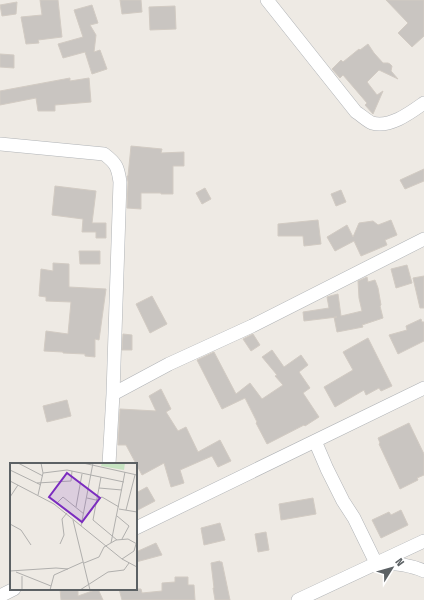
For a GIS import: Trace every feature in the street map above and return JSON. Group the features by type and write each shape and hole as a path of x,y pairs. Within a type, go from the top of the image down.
{"street":[{"path":"267,0 356,112 372,123 386,124 408,115 424,103"},
{"path":"0,144 104,154 113,161 118,170 120,182 113,394 109,463"},
{"path":"113,394 169,364 252,326 424,239"},
{"path":"137,528 424,388"},
{"path":"315,441 327,469 343,501 354,518 376,563"},
{"path":"298,600 424,541"},
{"path":"376,563 397,564 415,567 424,571"},
{"path":"0,596 12,590"}],"building":[{"path":"40,0 58,0 62,37 38,40 39,43 26,44 21,17 42,15"},
{"path":"120,0 141,0 142,12 122,14"},
{"path":"386,0 424,0 424,36 412,47 398,33 408,23"},
{"path":"17,2 16,14 2,16 0,5"},
{"path":"92,5 98,23 90,25 96,35 94,52 100,50 107,69 92,74 85,52 63,58 58,44 83,37 74,10"},
{"path":"175,6 176,29 150,30 149,7"},
{"path":"368,44 383,63 388,63 392,66 391,71 398,79 379,70 367,82 377,95 383,91 373,114 365,105 367,103 343,75 340,78 332,69 341,60 343,62 359,49 360,50"},
{"path":"0,54 14,55 14,68 0,67"},
{"path":"70,78 70,81 89,78 91,102 55,105 55,111 38,111 36,98 0,105 0,91"},
{"path":"131,146 162,149 161,153 184,152 184,166 173,166 173,194 141,193 141,209 127,208 127,176"},
{"path":"424,169 424,181 405,189 400,180"},
{"path":"55,186 96,191 92,223 106,223 106,238 96,238 96,232 82,232 83,219 52,215"},
{"path":"205,188 211,199 202,204 196,193"},
{"path":"341,190 346,202 336,206 331,194"},
{"path":"318,220 321,244 304,246 303,236 278,236 278,224"},
{"path":"391,220 397,235 385,240 387,245 361,256 354,241 335,251 327,237 347,225 353,237 359,223 373,221 378,225"},
{"path":"79,251 100,251 100,264 80,264"},
{"path":"53,263 69,264 69,287 106,289 99,340 95,339 95,357 85,356 85,354 44,351 46,331 68,334 71,302 46,301 46,297 39,296 41,269 53,271"},
{"path":"407,265 412,283 396,288 391,269"},
{"path":"424,276 424,308 420,308 413,278"},
{"path":"367,277 368,282 375,280 378,288 383,318 362,325 363,327 337,332 334,317 304,321 303,312 329,308 327,297 338,294 341,316 362,311 359,298 358,281"},
{"path":"152,296 167,324 150,333 136,304"},
{"path":"421,319 422,322 424,322 424,341 398,354 389,335 407,330 406,326"},
{"path":"123,334 132,335 132,350 122,350"},
{"path":"253,334 260,345 251,351 243,339"},
{"path":"368,338 392,386 381,391 379,388 366,395 364,390 335,407 324,387 353,370 343,352"},
{"path":"272,350 284,367 301,355 308,365 299,372 310,388 303,393 319,417 305,426 304,425 267,444 245,398 222,409 197,360 214,352 236,394 250,383 262,399 283,385 262,357"},
{"path":"161,389 171,409 166,412 178,431 186,427 198,452 220,440 231,461 218,467 212,456 180,470 184,483 171,487 164,463 142,475 137,463 126,445 118,445 120,409 156,411 149,396"},
{"path":"67,400 71,416 47,422 43,406"},
{"path":"409,423 424,454 424,475 417,478 418,480 400,489 379,444 378,438"},
{"path":"147,487 155,501 137,510 137,492"},
{"path":"313,498 316,514 281,520 279,504"},
{"path":"401,510 408,525 381,538 372,520 389,512 391,515"},
{"path":"220,523 225,540 204,545 201,528"},
{"path":"266,532 269,550 258,552 255,534"},
{"path":"156,543 162,555 137,562 137,552"},
{"path":"222,562 230,600 215,600 211,563"},
{"path":"175,577 188,577 188,585 194,585 195,600 122,600 119,590 141,589 142,593 162,591 162,583 175,582"},
{"path":"60,590 78,590 78,596 98,590 103,600 61,600"}]}
